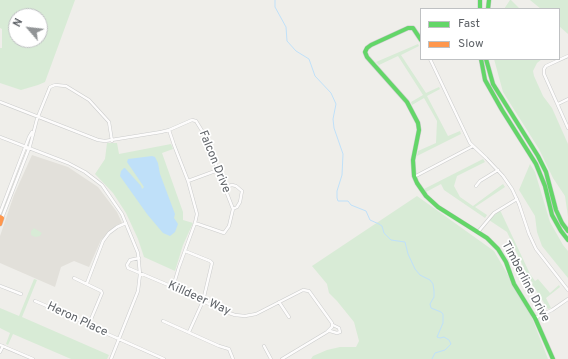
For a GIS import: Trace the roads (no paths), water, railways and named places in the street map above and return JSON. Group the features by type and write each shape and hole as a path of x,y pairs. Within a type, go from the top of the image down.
{"main road":[{"name":"Timberline Drive","path":"420,38 413,28 408,28 371,45 364,52 407,102 418,123 419,130 412,168 416,182 426,196 438,207 478,232 493,243 498,249 506,262 514,284 535,318 553,359"},
{"path":"481,60 485,80 536,164 552,215 568,240"},
{"path":"486,60 493,84 538,156 546,172 556,210 562,223 568,231"}],"street":[{"name":"Timberline Drive","path":"430,60 470,143 498,170 512,189 536,249 568,290"},
{"path":"559,60 546,66 544,69 544,74 568,128"},
{"path":"0,213 50,87 55,85 66,86 84,96 109,122 112,140"},
{"path":"558,104 568,99"},
{"name":"Falcon Drive","path":"0,102 98,140 112,140 169,130 192,120 196,121 204,134 233,209 229,226 224,233 196,223"},
{"path":"169,130 188,181 197,214 196,223 184,251 174,287"},
{"path":"1,221 33,137 32,132"},
{"path":"0,137 68,163 85,172 102,185 119,208 133,238 139,258 140,274 138,291 111,359"},
{"path":"414,176 473,146"},
{"path":"188,181 218,170"},
{"path":"476,186 480,181 498,170"},
{"path":"225,187 232,185 236,186 242,191 240,202 237,207 233,209"},
{"path":"478,232 494,213 517,199"},
{"path":"87,283 103,241 117,227 126,223"},
{"path":"184,251 212,263 203,301 189,332"},
{"path":"139,258 130,260 127,266 140,274"},
{"name":"Killdeer Way","path":"140,274 174,287 226,312 245,316 256,314 303,290 309,292 333,325"},
{"path":"74,278 100,289 102,294 89,324"},
{"path":"0,286 21,294"},
{"path":"535,318 552,310 568,299"},
{"name":"Heron Place","path":"36,301 119,339"},
{"path":"279,302 289,317"},
{"path":"163,321 229,349 233,359"},
{"path":"282,359 329,331 333,325 339,328 340,332 337,334 329,331"},
{"path":"119,339 164,359"},
{"path":"0,352 1,345 33,359"},
{"path":"264,346 271,359"}],"water":[{"path":"152,156 155,157 158,163 160,174 175,214 174,218 178,224 175,232 170,236 163,233 147,214 120,176 121,171 125,168 142,189 144,187 127,162 128,159"}],"waterway":[{"path":"275,0 275,7 286,27 287,41 296,51 309,59 315,76 331,93 336,104 333,119 334,128 343,154 342,175 337,191 338,201 348,201 351,205 366,211 370,220 382,226 384,233 391,240 405,242 408,254 415,269 420,275 430,280 433,284 434,297 430,304 431,308 443,314 443,323 437,337 444,337 449,340 451,344 445,350 435,353 432,359"}]}
